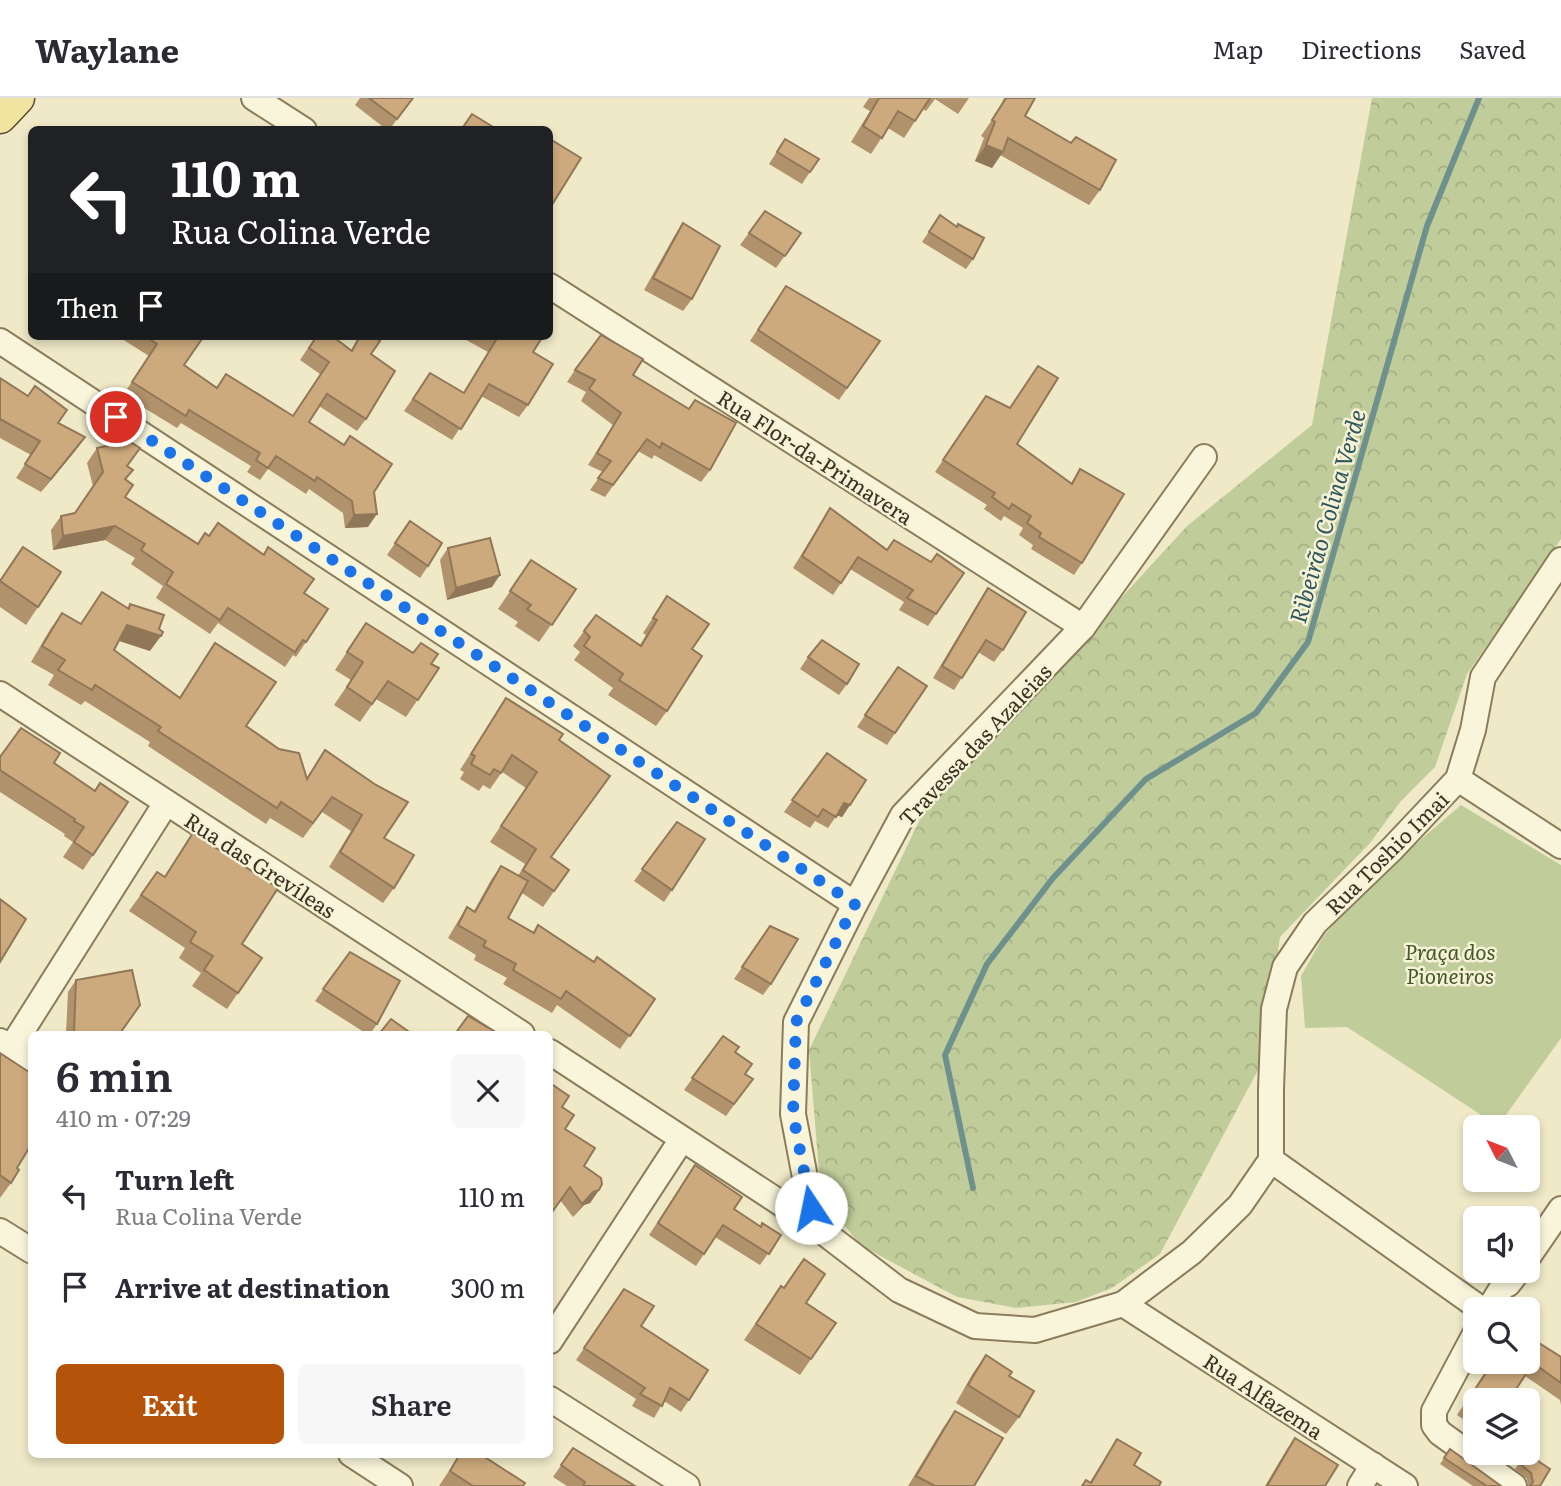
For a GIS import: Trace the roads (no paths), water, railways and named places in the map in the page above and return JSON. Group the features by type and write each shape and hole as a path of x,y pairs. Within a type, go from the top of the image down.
{"main road":[{"path":"0,117 18,98"}],"street":[{"path":"254,98 298,126"},
{"name":"Rua Flor-da-Primavera","path":"553,288 1083,626"},
{"path":"0,341 855,904"},
{"name":"Travessa das Azaleias","path":"814,1225 793,1114 796,1022 855,904 903,815 1083,626 1204,457"},
{"name":"Rua Toshio Imai","path":"1271,1160 1274,1009 1285,967 1315,923 1392,849 1458,779 1473,730 1483,677 1561,561"},
{"name":"Rua das Grevíleas","path":"0,694 517,1031"},
{"path":"1458,779 1561,846"},
{"path":"14,1050 166,803"},
{"path":"553,1054 814,1225 899,1290 975,1326 1035,1330 1124,1304 1192,1252 1240,1205 1271,1160 1464,1297"},
{"path":"553,1336 682,1139"},
{"path":"1540,1240 1561,1209"},
{"path":"0,1231 28,1248"},
{"name":"Rua Alfazema","path":"1124,1304 1366,1476 1405,1486"},
{"path":"1463,1357 1434,1411 1434,1425 1440,1433 1514,1486"},
{"path":"553,1401 687,1486"},
{"path":"357,1458 400,1486"}],"waterway":[{"name":"Ribeirão Colina Verde","path":"973,1188 945,1055 987,964 1053,878 1146,779 1256,713 1308,642 1427,226 1479,98"}],"park label":[{"name":"Praça dos Pioneiros","path":"1450,962"}]}
